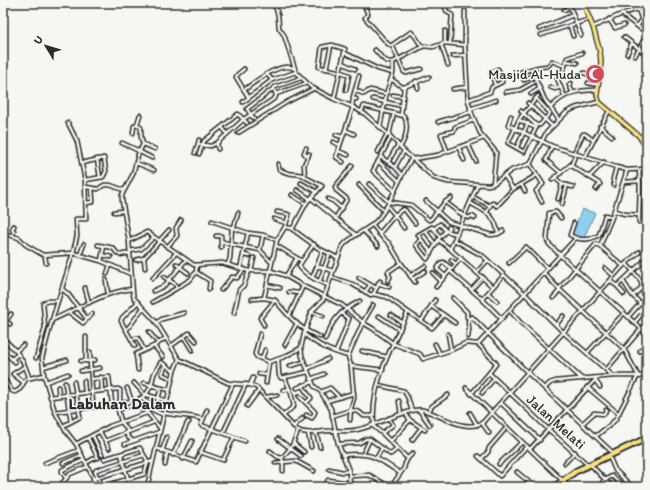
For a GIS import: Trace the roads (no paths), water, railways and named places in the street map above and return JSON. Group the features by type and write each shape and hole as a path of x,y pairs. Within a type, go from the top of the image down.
{"highway":[{"path":"558,487 576,471 647,439"},
{"path":"554,487 564,481"}],"main road":[{"path":"584,3 593,27 601,58 597,90 599,102 639,136 647,146"}],"street":[{"path":"274,3 278,15 279,28 284,35 296,71 301,78 314,89 361,112 389,135 404,151 436,179 448,182 493,184 512,170 530,164 546,133 559,120 575,108 599,102"},
{"path":"363,3 368,14 365,18 388,44 392,45 405,72 421,69"},
{"path":"564,10 569,6 581,36"},
{"path":"593,27 609,19 647,6"},
{"path":"445,7 447,12 451,14 452,19 450,43"},
{"path":"638,9 642,20"},
{"path":"466,11 465,45 468,100 480,133 496,152 493,184"},
{"path":"622,14 623,17 647,33 635,56"},
{"path":"539,29 573,15"},
{"path":"542,35 590,18"},
{"path":"637,26 642,20 647,18"},
{"path":"609,19 615,28 624,25"},
{"path":"570,26 573,36"},
{"path":"444,31 445,44"},
{"path":"392,45 411,32 416,36 422,47"},
{"path":"624,37 647,55"},
{"path":"375,50 384,61 393,62 425,46 433,47 450,43 465,45"},
{"path":"627,54 632,43"},
{"path":"441,44 448,65"},
{"path":"326,69 331,46"},
{"path":"318,71 321,47 331,46 345,48 334,99"},
{"path":"344,53 378,69 393,73"},
{"path":"564,95 557,78 561,76 567,58 582,53"},
{"path":"453,56 466,55"},
{"path":"521,72 548,66 552,61 565,66"},
{"path":"566,61 577,63"},
{"path":"380,128 393,73 393,62"},
{"path":"342,64 355,69"},
{"path":"244,90 271,71 287,67 296,71"},
{"path":"319,67 341,72 349,76 346,90"},
{"path":"244,69 236,77 249,98"},
{"path":"495,85 491,72 498,69 502,78"},
{"path":"531,69 540,89 559,120"},
{"path":"243,102 272,80 296,71"},
{"path":"584,73 599,77"},
{"path":"267,74 272,80"},
{"path":"524,80 534,75"},
{"path":"343,162 336,158 352,107 353,99 355,98 355,90 359,76"},
{"path":"468,100 489,92 491,87 502,82 502,78 506,76"},
{"path":"404,87 429,77"},
{"path":"254,119 247,109 274,88 301,78"},
{"path":"391,79 404,87"},
{"path":"416,81 418,88"},
{"path":"506,92 520,90 536,81"},
{"path":"198,144 211,146 275,98 276,94 306,83"},
{"path":"571,83 569,84 573,93"},
{"path":"588,83 598,85"},
{"path":"401,114 405,90 404,87"},
{"path":"453,89 467,87"},
{"path":"550,87 555,89 561,87"},
{"path":"274,88 276,94"},
{"path":"238,133 286,102 314,89"},
{"path":"531,94 540,89"},
{"path":"355,90 365,94 370,90 387,94"},
{"path":"551,107 564,95 597,90"},
{"path":"393,95 404,97"},
{"path":"520,118 522,112 537,97 550,113 540,125 537,126 522,112"},
{"path":"373,99 402,106"},
{"path":"438,122 496,100"},
{"path":"529,104 552,126"},
{"path":"361,112 363,106 401,114 404,116 406,120 405,137 388,162"},
{"path":"585,157 608,111"},
{"path":"394,113 389,135 374,172 395,191"},
{"path":"133,133 134,126 140,114"},
{"path":"199,154 204,141 238,114 247,123"},
{"path":"511,116 507,124 514,129 552,146 604,162 616,168 627,170 647,169"},
{"path":"447,151 441,134 454,131 455,127 474,120"},
{"path":"519,120 528,123 536,128 525,151 508,143 519,120"},
{"path":"68,123 77,141 86,180 86,219 76,219 77,236 42,356 44,375 55,412 76,444 93,480 98,487"},
{"path":"516,147 528,123"},
{"path":"136,124 141,128 142,144 133,174 130,182 124,190 122,200 129,241 130,274 134,298 156,323 179,359 188,365 232,384 246,384 260,390 298,431 308,433 335,430 356,430 401,414 419,410 458,424 477,425 482,423 623,266 639,252"},
{"path":"600,126 612,136"},
{"path":"222,127 227,134"},
{"path":"345,130 354,134"},
{"path":"573,187 562,184 553,179 570,165 571,166 583,134 593,140"},
{"path":"336,135 343,137"},
{"path":"378,152 389,135"},
{"path":"325,487 328,480 350,485 350,476 338,444 327,401 314,386 304,362 301,348 305,330 313,308 321,302 324,296 342,247 347,241 378,219 395,191 402,175 413,159 429,157 459,148 484,138"},
{"path":"195,153 199,140"},
{"path":"217,142 218,149"},
{"path":"333,142 340,144"},
{"path":"122,143 152,158"},
{"path":"142,144 155,149"},
{"path":"468,144 476,161"},
{"path":"552,146 546,162 561,173"},
{"path":"305,177 304,165 308,155 304,154 306,148"},
{"path":"459,148 464,160"},
{"path":"338,151 348,155"},
{"path":"395,167 404,151"},
{"path":"381,157 395,167 402,175"},
{"path":"82,163 104,158 106,171 103,177 86,180"},
{"path":"97,159 100,177"},
{"path":"378,161 399,181"},
{"path":"589,177 604,162"},
{"path":"136,163 154,170"},
{"path":"278,164 280,169 285,173 294,175 300,174 322,185 322,187 306,204 292,228"},
{"path":"530,164 543,184 536,191 542,202"},
{"path":"335,219 347,199 336,190 335,187 352,166"},
{"path":"571,166 600,184 596,189"},
{"path":"614,185 613,179 616,168"},
{"path":"600,246 615,211 627,170"},
{"path":"639,170 639,222"},
{"path":"504,175 514,189"},
{"path":"487,212 492,203 497,206 514,189 537,175"},
{"path":"624,182 640,181"},
{"path":"301,183 317,192"},
{"path":"369,184 389,202 412,205 429,220 438,212 445,202 451,198"},
{"path":"450,249 478,184"},
{"path":"522,184 525,191"},
{"path":"558,199 562,184"},
{"path":"86,187 98,189 105,185 124,190"},
{"path":"360,185 384,211"},
{"path":"562,204 567,185"},
{"path":"86,203 93,202 92,188"},
{"path":"297,190 311,198 356,235"},
{"path":"292,195 306,204"},
{"path":"473,196 490,206"},
{"path":"328,199 333,201 341,208"},
{"path":"426,201 449,222 491,235 498,234 503,231"},
{"path":"445,202 464,216 468,218 472,216 475,218"},
{"path":"470,203 487,212 492,217 498,234"},
{"path":"386,206 395,215 404,228"},
{"path":"114,212 123,210"},
{"path":"379,234 398,212 404,210 414,223"},
{"path":"615,211 625,214 639,214"},
{"path":"264,298 277,240 289,215 277,212"},
{"path":"561,218 556,212 549,213 547,240 549,244 647,334"},
{"path":"228,264 233,227 238,213"},
{"path":"574,223 570,234 576,238 588,240 599,235 604,215 612,217"},
{"path":"167,247 177,235 176,228 181,220"},
{"path":"274,220 292,228 314,244 338,258"},
{"path":"212,221 248,233 263,235 277,240"},
{"path":"372,224 379,234 389,243 414,281 425,271"},
{"path":"431,252 418,235 424,231 426,232 432,227 434,229 440,224 447,231 457,234"},
{"path":"12,236 14,231 12,229 14,226"},
{"path":"421,239 416,245 427,259 435,244 449,227"},
{"path":"434,229 440,237"},
{"path":"136,260 144,258 169,230"},
{"path":"364,230 378,246"},
{"path":"3,232 19,238 26,245 45,256 72,253 101,261 130,274"},
{"path":"129,241 146,232 191,264 222,263 250,271 271,270 286,276 347,308 362,322 394,344 417,352 423,359"},
{"path":"426,232 435,244"},
{"path":"240,269 248,233"},
{"path":"260,250 263,235"},
{"path":"216,236 221,236 221,246"},
{"path":"596,236 604,239"},
{"path":"98,245 113,248 120,255 142,249 154,237"},
{"path":"478,344 561,256 576,238"},
{"path":"454,240 483,256 525,294 564,333 613,376"},
{"path":"221,241 260,250 272,262"},
{"path":"440,241 478,272 493,287"},
{"path":"80,255 84,244"},
{"path":"314,244 299,266 300,269 315,280 328,285"},
{"path":"553,298 596,244 623,266"},
{"path":"101,261 104,246"},
{"path":"276,246 302,261"},
{"path":"509,263 526,247 548,269"},
{"path":"313,276 322,252"},
{"path":"153,278 176,253"},
{"path":"102,255 112,257"},
{"path":"244,255 248,256"},
{"path":"320,280 329,255"},
{"path":"45,256 46,263"},
{"path":"144,258 145,268"},
{"path":"234,313 239,290 244,285 254,258"},
{"path":"286,276 297,258"},
{"path":"436,287 461,258"},
{"path":"153,291 163,286 186,260"},
{"path":"451,260 456,264"},
{"path":"617,286 645,260"},
{"path":"478,272 487,261"},
{"path":"445,276 437,269 443,262 502,319"},
{"path":"388,281 390,277 388,272 401,263"},
{"path":"626,263 641,281 641,288 646,297 628,317"},
{"path":"176,264 188,273"},
{"path":"107,274 110,265"},
{"path":"153,302 191,279 196,272 197,265"},
{"path":"317,266 333,271"},
{"path":"410,276 425,266"},
{"path":"605,268 614,276"},
{"path":"220,290 232,277 237,278 244,269"},
{"path":"196,272 210,281 209,289"},
{"path":"544,273 559,290 624,349 638,377"},
{"path":"433,274 441,281"},
{"path":"482,299 504,275"},
{"path":"164,277 177,288"},
{"path":"331,277 352,284 370,295 373,294 387,297 432,328 444,314"},
{"path":"471,290 483,277"},
{"path":"359,278 376,288"},
{"path":"106,280 108,294"},
{"path":"610,281 624,294"},
{"path":"623,281 633,296 641,304"},
{"path":"373,294 379,282 389,287"},
{"path":"267,285 280,288"},
{"path":"365,292 370,285"},
{"path":"290,316 303,286"},
{"path":"85,288 89,303"},
{"path":"633,296 641,288"},
{"path":"62,289 68,294 87,319"},
{"path":"52,320 118,290 132,289"},
{"path":"289,292 299,293"},
{"path":"488,292 498,301"},
{"path":"252,299 264,298 275,300 297,324 305,330 320,337"},
{"path":"453,298 467,312 467,317 470,319 473,318 528,373 596,436 616,470 631,486"},
{"path":"264,325 260,318 275,300"},
{"path":"422,320 435,300"},
{"path":"36,358 45,328 43,303 45,301 57,301"},
{"path":"325,339 335,319 347,308 360,301"},
{"path":"135,346 121,320 138,302"},
{"path":"350,420 354,393 351,366 348,356 362,322 373,305"},
{"path":"431,306 455,323"},
{"path":"126,330 133,323 143,308"},
{"path":"510,311 582,379"},
{"path":"69,312 81,323 92,314"},
{"path":"312,312 323,316"},
{"path":"408,312 387,357 373,407 373,424 397,449 408,458"},
{"path":"156,323 162,319 184,313"},
{"path":"336,352 349,319 341,313"},
{"path":"587,353 624,313"},
{"path":"634,323 641,315 647,313"},
{"path":"10,324 4,320 12,314"},
{"path":"392,315 403,323"},
{"path":"379,316 400,330"},
{"path":"556,325 563,316"},
{"path":"468,337 470,329 468,321 470,319"},
{"path":"285,345 297,324"},
{"path":"606,370 647,324"},
{"path":"149,332 158,343"},
{"path":"171,346 190,334 196,341"},
{"path":"260,334 255,354 257,357 269,362 301,348"},
{"path":"304,334 318,345 348,356"},
{"path":"448,334 451,350"},
{"path":"86,337 86,361"},
{"path":"184,337 192,350"},
{"path":"132,339 138,338 144,350"},
{"path":"138,370 136,355 166,338"},
{"path":"3,339 23,360 30,377"},
{"path":"419,360 440,354 466,343 478,344 496,362 496,364 471,394"},
{"path":"435,344 440,354"},
{"path":"640,351 646,348 647,344"},
{"path":"12,359 23,345"},
{"path":"154,346 163,358"},
{"path":"262,359 266,350"},
{"path":"3,351 15,362"},
{"path":"362,351 387,357"},
{"path":"90,352 93,406"},
{"path":"147,487 174,371 179,359"},
{"path":"278,359 281,378 308,370 328,359"},
{"path":"43,367 67,360"},
{"path":"81,361 95,360"},
{"path":"134,441 128,437 117,411 135,404 144,394 151,386 154,374 160,362 174,371"},
{"path":"266,383 269,362"},
{"path":"290,366 304,362"},
{"path":"166,365 162,374 172,379"},
{"path":"23,382 13,374 25,366"},
{"path":"351,366 383,370"},
{"path":"81,371 100,368"},
{"name":"Jalan Melati","path":"489,373 509,394 612,487"},
{"path":"46,382 68,374"},
{"path":"259,374 267,375"},
{"path":"297,388 324,374"},
{"path":"3,377 13,392 18,391 23,382 30,377 44,375"},
{"path":"545,388 552,382 596,379 613,376 647,376"},
{"path":"101,377 102,391"},
{"path":"92,378 109,377 112,404"},
{"path":"596,436 610,425 619,414 638,377"},
{"path":"250,385 253,378"},
{"path":"284,416 294,406 290,389 285,378"},
{"path":"482,393 494,379"},
{"path":"596,379 600,387"},
{"path":"530,449 596,379"},
{"path":"84,381 85,393"},
{"path":"63,426 80,417 74,382"},
{"path":"66,383 71,422"},
{"path":"134,383 144,394 167,401"},
{"path":"144,383 170,390"},
{"path":"156,448 196,462 232,384"},
{"path":"223,433 246,384"},
{"path":"302,385 304,390 311,397 306,403"},
{"path":"378,385 405,392 412,411"},
{"path":"58,386 59,396"},
{"path":"587,387 619,414"},
{"path":"55,412 129,402 130,399 127,388"},
{"path":"76,444 121,422 148,414 155,406 161,388"},
{"path":"320,392 330,388 338,397"},
{"path":"466,388 569,487"},
{"path":"283,390 290,389"},
{"path":"50,397 119,390 120,403"},
{"path":"247,406 260,390"},
{"path":"327,401 354,393"},
{"path":"267,397 277,395"},
{"path":"428,412 432,406 448,395"},
{"path":"299,396 315,412 312,418 306,415"},
{"path":"140,398 155,406"},
{"path":"399,401 401,414"},
{"path":"501,403 540,440"},
{"path":"135,404 148,414 161,429"},
{"path":"153,410 164,414 191,416 202,419"},
{"path":"207,410 202,419 201,425 245,441"},
{"path":"332,416 351,410 359,412 364,416 373,416"},
{"path":"419,410 430,425"},
{"path":"582,424 594,413 604,414 606,410"},
{"path":"405,413 410,420 425,430"},
{"path":"470,413 477,425"},
{"path":"294,426 303,418"},
{"path":"382,433 392,425 389,418"},
{"path":"390,441 410,420"},
{"path":"105,441 154,422"},
{"path":"173,455 189,422"},
{"path":"482,423 490,434"},
{"path":"481,459 507,427"},
{"path":"412,440 422,428"},
{"path":"282,458 293,443 298,431"},
{"path":"100,432 109,448"},
{"path":"125,444 160,432"},
{"path":"316,432 320,447"},
{"path":"308,433 311,447"},
{"path":"93,436 102,455"},
{"path":"162,451 168,437"},
{"path":"200,452 223,460 234,437"},
{"path":"66,478 62,470 97,458 88,438"},
{"path":"278,439 301,456"},
{"path":"338,444 359,443 366,439 370,439 390,454 397,449"},
{"path":"363,454 370,439"},
{"path":"184,459 192,441"},
{"path":"499,464 522,441"},
{"path":"293,443 304,452"},
{"path":"478,456 500,476 527,446"},
{"path":"104,459 140,448 144,455 148,462 145,474 104,486 95,472 96,470 144,455"},
{"path":"377,458 382,448"},
{"path":"45,463 79,450"},
{"path":"270,451 282,458"},
{"path":"488,452 491,456"},
{"path":"565,463 575,452"},
{"path":"165,465 167,453"},
{"path":"350,476 369,475 390,487 404,468 408,458 413,453"},
{"path":"121,454 128,479"},
{"path":"342,455 363,454 377,458 400,473"},
{"path":"63,463 82,455"},
{"path":"282,458 283,471"},
{"path":"93,480 153,461"},
{"path":"275,463 296,461 314,471"},
{"path":"60,486 70,474 87,466"},
{"path":"329,469 343,472 349,471"},
{"path":"517,472 536,487"},
{"path":"598,487 604,480 613,477 624,487"}],"water":[{"path":"582,209 595,213 583,240 572,235"}],"place":[{"name":"Masjid Al-Huda","path":"595,74"}],"district":[{"name":"Labuhan Dalam","path":"122,403"}]}
